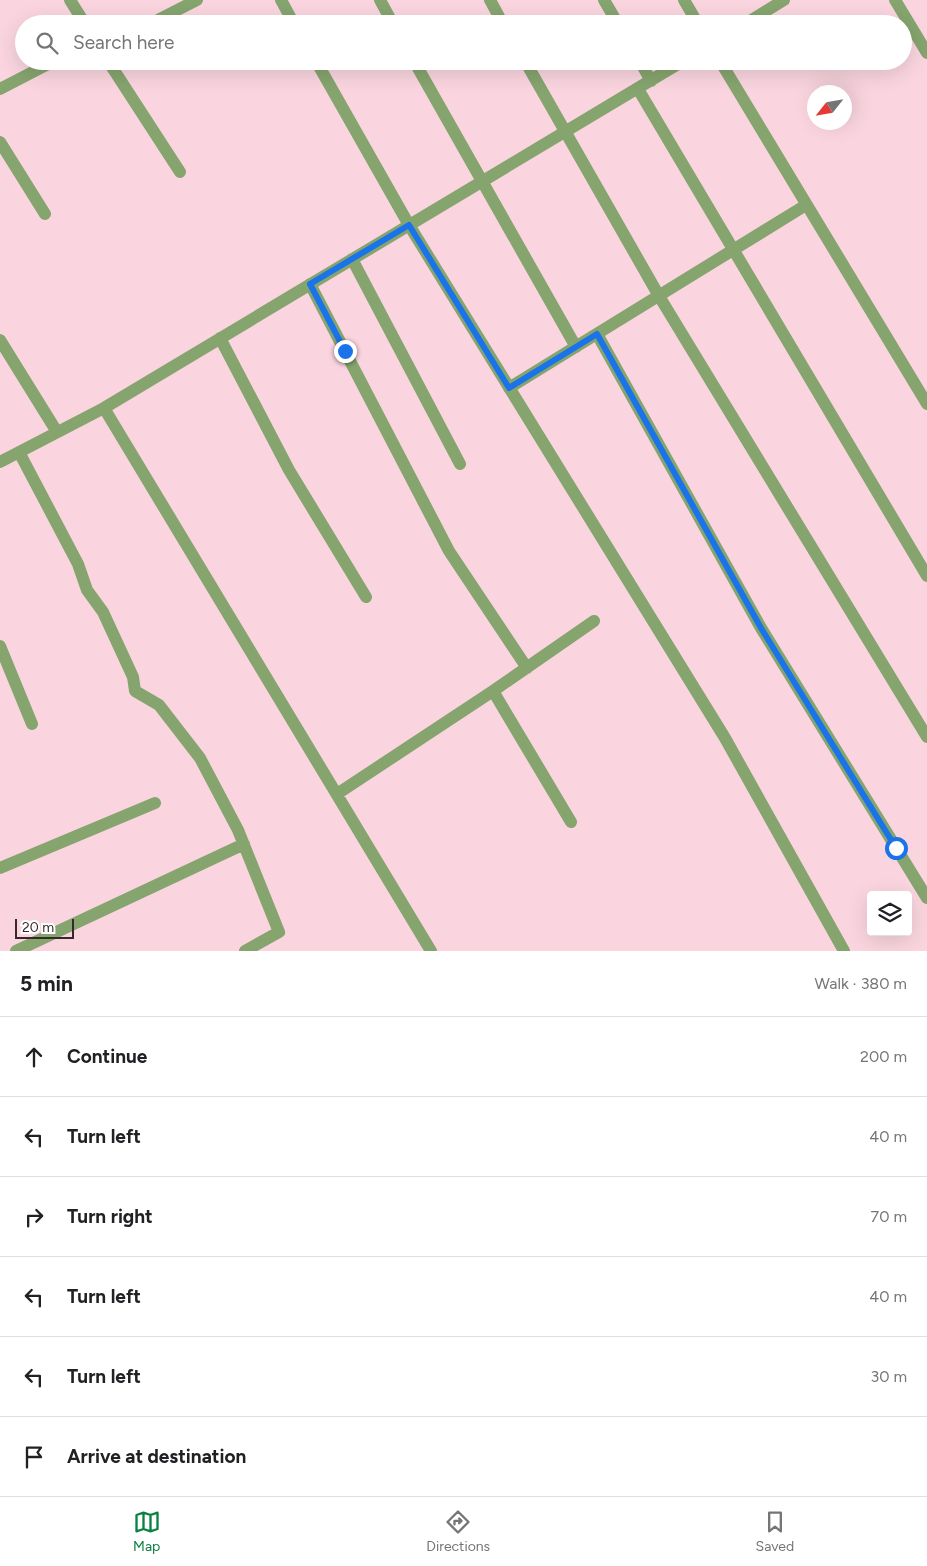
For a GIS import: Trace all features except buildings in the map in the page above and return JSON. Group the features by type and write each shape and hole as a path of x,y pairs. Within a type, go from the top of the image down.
{"street":[{"path":"70,0 79,15"},
{"path":"168,15 197,0"},
{"path":"281,0 289,15"},
{"path":"380,0 388,15"},
{"path":"490,0 498,15"},
{"path":"604,0 613,15"},
{"path":"684,0 693,15"},
{"path":"760,15 784,0"},
{"path":"895,0 904,15"},
{"path":"912,28 927,53"},
{"path":"0,89 37,70"},
{"path":"114,70 180,172"},
{"path":"321,70 409,225 725,738 844,951"},
{"path":"419,70 576,347"},
{"path":"530,70 659,296 927,737"},
{"path":"645,70 651,81"},
{"path":"0,462 104,408 669,70"},
{"path":"725,70 927,404"},
{"path":"638,89 927,576"},
{"path":"0,142 44,214"},
{"path":"509,388 806,205"},
{"path":"352,259 460,464"},
{"path":"310,284 449,551 527,668"},
{"path":"597,334 761,628 927,898"},
{"path":"220,338 289,470 366,597"},
{"path":"0,340 57,432"},
{"path":"104,408 431,951"},
{"path":"19,452 78,564 87,590 104,612 133,676 135,691 159,705 200,758 217,787 244,844 279,932 245,951"},
{"path":"337,794 493,691 594,621"},
{"path":"0,646 32,724"},
{"path":"493,691 571,822"},
{"path":"0,868 155,803"},
{"path":"16,951 244,844"}],"route":[{"path":"345,351 310,284 409,225 509,388 597,334 761,628 896,848"}]}
